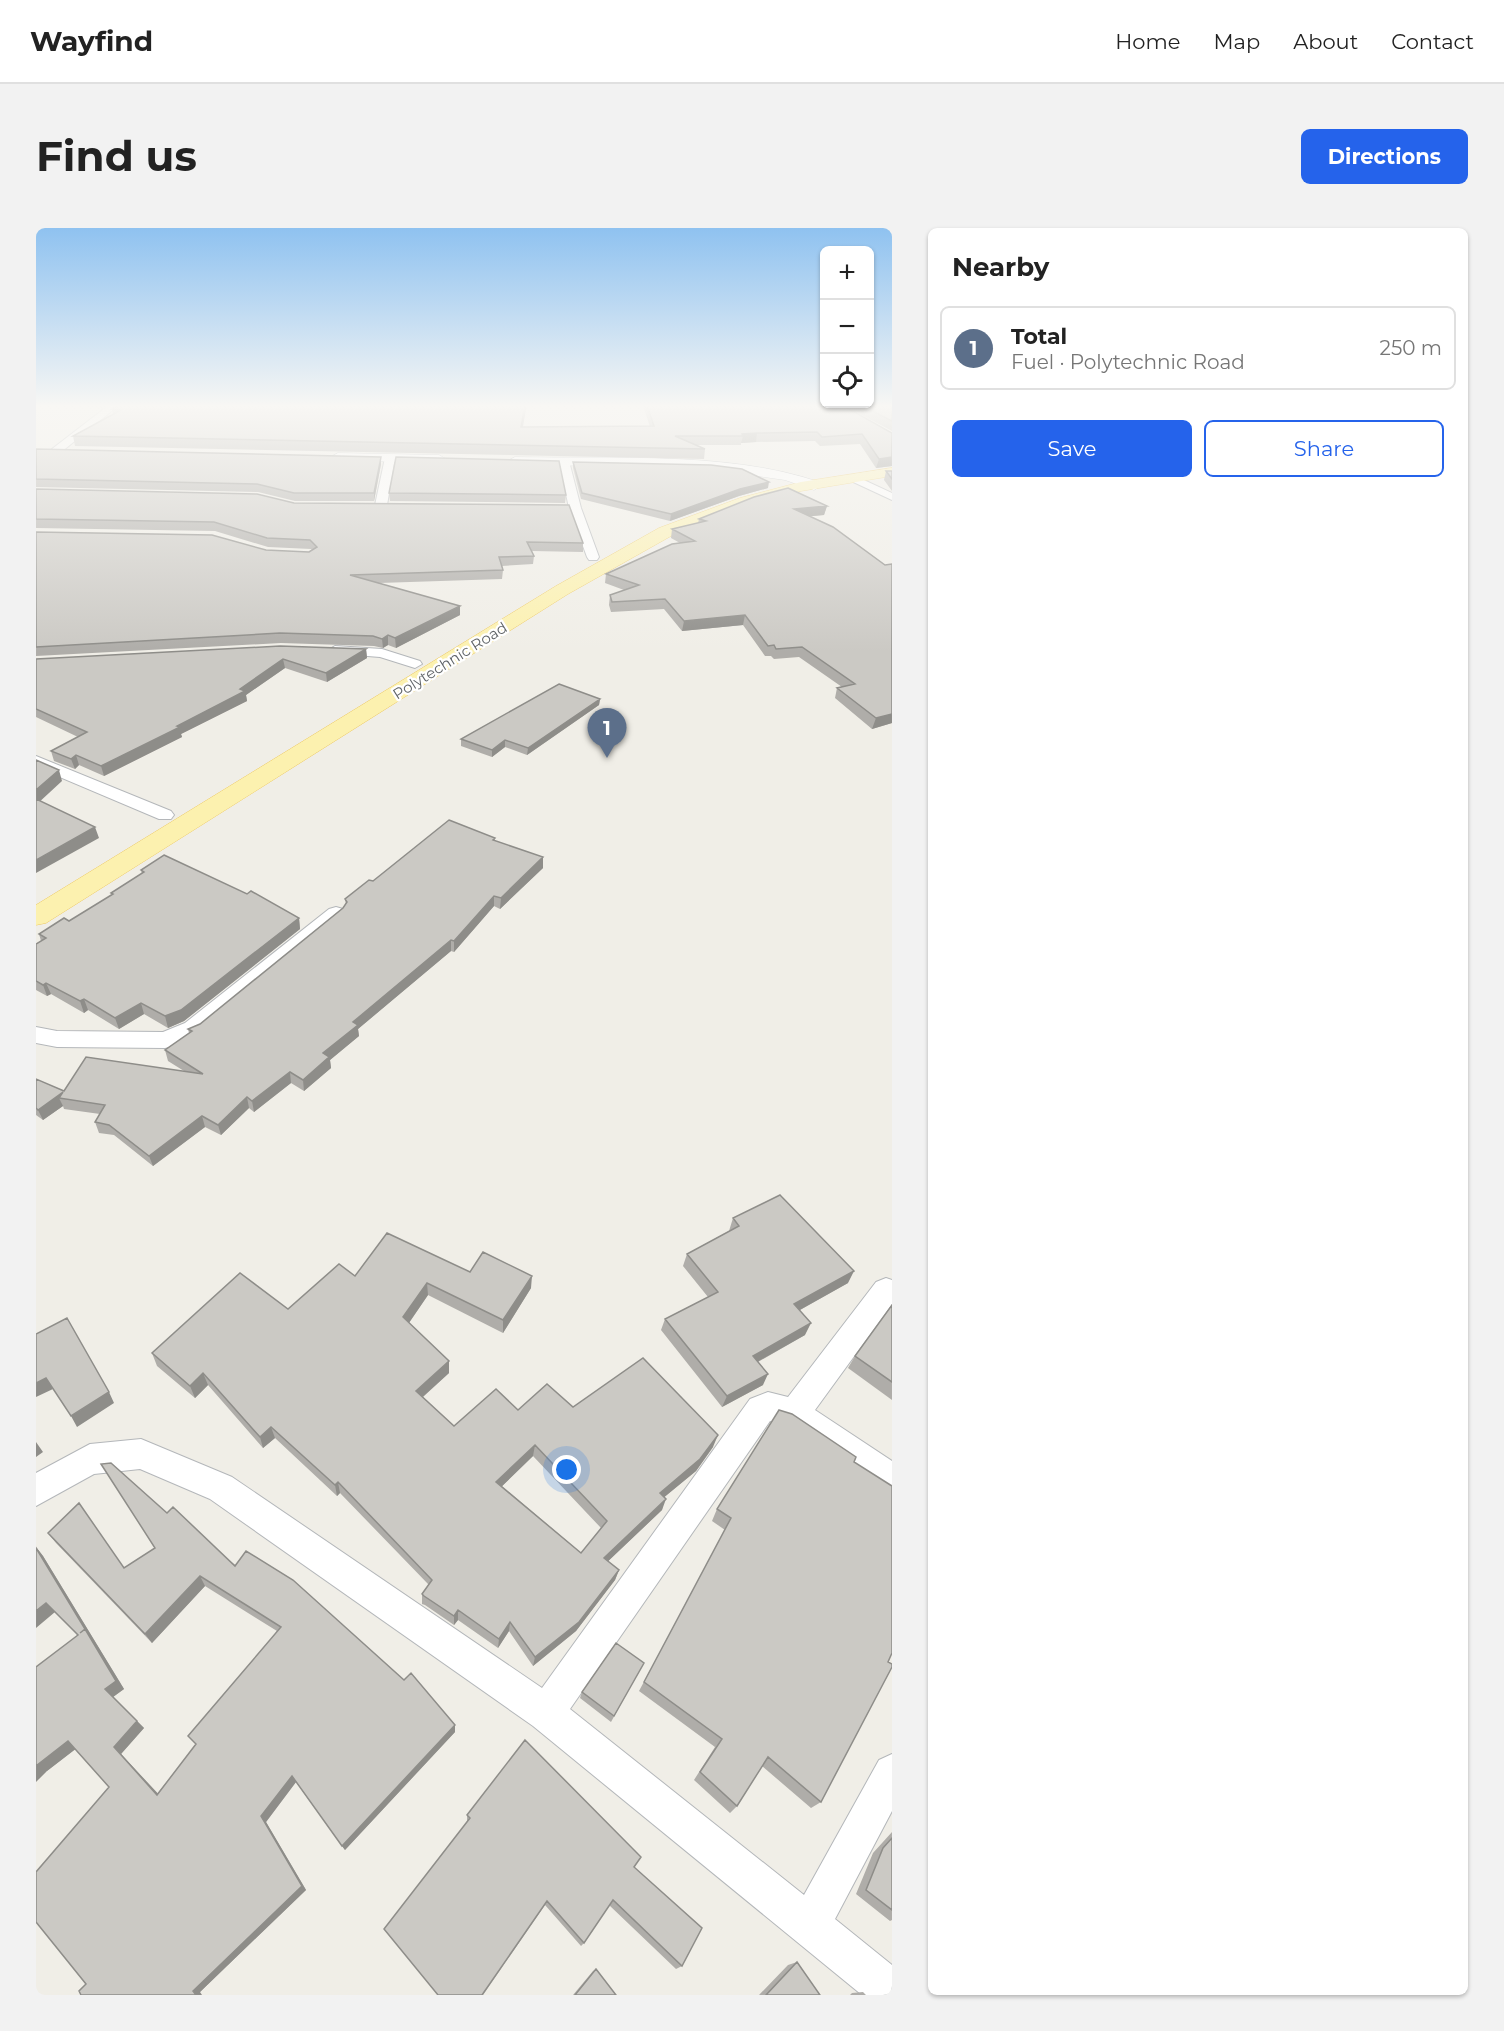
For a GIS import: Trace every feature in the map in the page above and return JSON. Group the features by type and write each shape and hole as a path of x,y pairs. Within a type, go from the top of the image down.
{"main road":[{"name":"Polytechnic Road","path":"36,896 303,729 624,538 659,521 700,506 783,487"},
{"name":"Polytechnic Road","path":"36,917 628,551 665,532 709,514 788,487"}],"street":[{"path":"381,505 384,487"},
{"path":"567,487 570,508 593,557"},
{"path":"872,487 892,497"},
{"path":"319,649 382,653 415,664"},
{"path":"36,761 165,815"},
{"path":"36,1035 57,1039 165,1040 193,1028 336,913"},
{"path":"794,1413 886,1290"},
{"path":"546,1713 761,1409 774,1407 794,1413 892,1479"},
{"path":"36,1490 90,1459 141,1454 221,1488 546,1713 892,1992"},
{"path":"809,1926 892,1773"}],"building":[{"path":"271,487 375,487 374,493 294,493"},
{"path":"390,487 564,487 566,495 389,493"},
{"path":"580,487 746,487 671,514 582,493"},
{"path":"788,488 827,506 794,509 833,527 885,565 892,564 892,714 876,718 837,688 855,684 802,647 776,649 774,645 768,646 745,615 684,621 665,599 612,602 610,595 639,585 606,574 672,544 695,541 672,529 706,521 699,519 754,497"},
{"path":"36,489 257,494 294,503 569,505 583,543 527,542 534,556 499,557 503,570 350,575 460,606 395,638 388,635 382,639 373,636 280,633 36,647 36,532 212,535 266,550 309,552 317,547 310,540 267,538 214,522 36,519"},
{"path":"280,646 366,649 326,673 283,659 240,689 245,691 177,726 180,727 101,766 76,755 71,759 51,751 87,732 36,709 36,659"},
{"path":"559,684 600,699 528,748 505,740 492,750 461,739"},
{"path":"36,760 59,770 36,790"},
{"path":"36,799 95,827 36,860"},
{"path":"449,820 495,838 493,840 543,857 501,898 494,896 454,941 451,940 353,1022 358,1025 323,1053 329,1057 303,1080 290,1072 252,1101 247,1097 218,1125 202,1116 149,1156 109,1125 95,1122 105,1105 59,1098 63,1092 38,1110 36,1108 36,1079 64,1091 86,1057 203,1074 165,1050 192,1031 188,1029 200,1024 343,908 347,902 345,899 369,880 373,881"},
{"path":"164,855 247,894 251,891 299,918 181,1010 165,1016 141,1003 115,1018 84,999 80,1001 46,983 43,985 36,981 36,944 46,938 39,934 64,918 69,921 113,894 111,893 144,872 141,870"},
{"path":"780,1195 854,1271 794,1304 811,1323 753,1356 768,1374 727,1396 665,1319 718,1292 687,1254 739,1226 733,1218"},
{"path":"387,1233 470,1272 483,1252 532,1276 503,1320 427,1283 403,1317 449,1361 416,1391 454,1426 496,1389 518,1410 547,1384 573,1407 643,1358 718,1435 700,1459 660,1493 666,1499 604,1558 619,1570 579,1622 535,1657 510,1622 499,1639 458,1610 454,1616 424,1596 422,1594 432,1580 338,1482 335,1485 271,1427 260,1437 203,1373 190,1386 152,1353 240,1273 288,1309 339,1264 355,1276","holes":["535,1445 607,1521 581,1553 496,1482"]},
{"path":"892,1305 892,1382 855,1356"},
{"path":"67,1318 109,1392 71,1416 46,1378 36,1383 36,1334"},
{"path":"779,1410 792,1414 856,1457 854,1462 892,1486 892,1653 888,1662 892,1664 892,1667 821,1802 768,1757 737,1806 700,1772 722,1739 644,1682 731,1518 717,1509"},
{"path":"111,1463 167,1513 173,1507 235,1566 246,1551 293,1580 404,1680 411,1673 455,1725 342,1846 292,1776 261,1816 302,1886 193,1991 196,1995 81,1995 79,1991 86,1984 36,1922 36,1872 109,1787 68,1741 36,1766 36,1667 78,1635 46,1603 36,1611 36,1548 116,1681 105,1689 137,1721 114,1747 157,1795 196,1744 188,1736 281,1627 200,1576 145,1634 48,1533 79,1503 124,1568 155,1548 101,1464"},
{"path":"616,1643 644,1663 614,1716 582,1692"},
{"path":"525,1740 641,1857 634,1867 702,1928 682,1966 613,1900 584,1943 547,1901 482,1995 438,1995 384,1929 470,1818 467,1815"},
{"path":"892,1838 892,1910 866,1890 883,1848"},
{"path":"797,1962 820,1995 766,1995"},
{"path":"596,1969 616,1995 575,1995"}],"place":[{"name":"Total","path":"607,758"}]}
